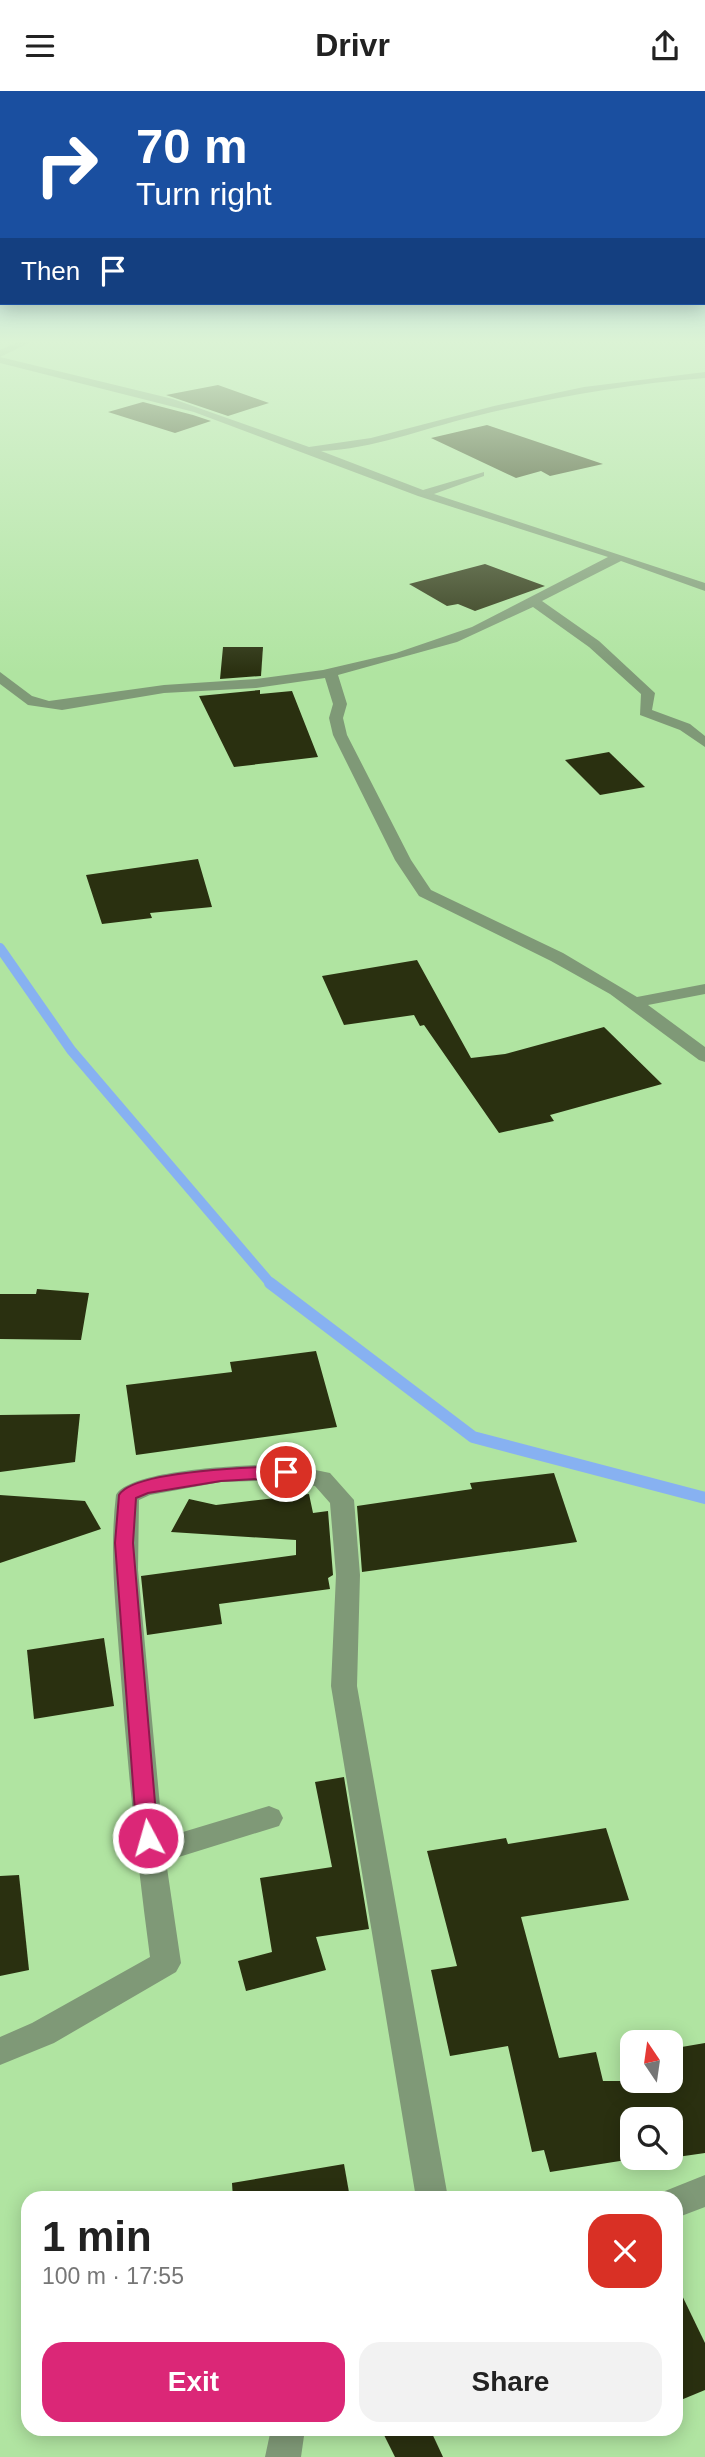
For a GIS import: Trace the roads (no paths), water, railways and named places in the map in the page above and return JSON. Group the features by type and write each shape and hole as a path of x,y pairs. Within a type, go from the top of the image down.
{"street":[{"path":"313,452 422,494 705,587"},
{"path":"422,494 480,474"},
{"path":"0,676 20,695 39,705 85,702 197,684 269,683 348,670 474,631 515,614 588,568 618,558"},
{"path":"534,602 615,659 649,693 645,712 685,727 705,743"},
{"path":"330,672 340,704 336,718 345,746 402,860 425,893 557,957 634,1003 705,1056"},
{"path":"634,1003 705,989"},
{"path":"0,2051 43,2033 166,1963 150,1854 124,1543 128,1495 145,1487 221,1475 286,1472 322,1479 342,1500 348,1575 344,1686 431,2191"},
{"path":"150,1854 269,1818"},
{"path":"683,2199 705,2191"},
{"path":"283,2457 287,2436"}],"waterway":[{"path":"0,948 71,1050 270,1283"},
{"path":"270,1283 473,1437 705,1498"}]}
